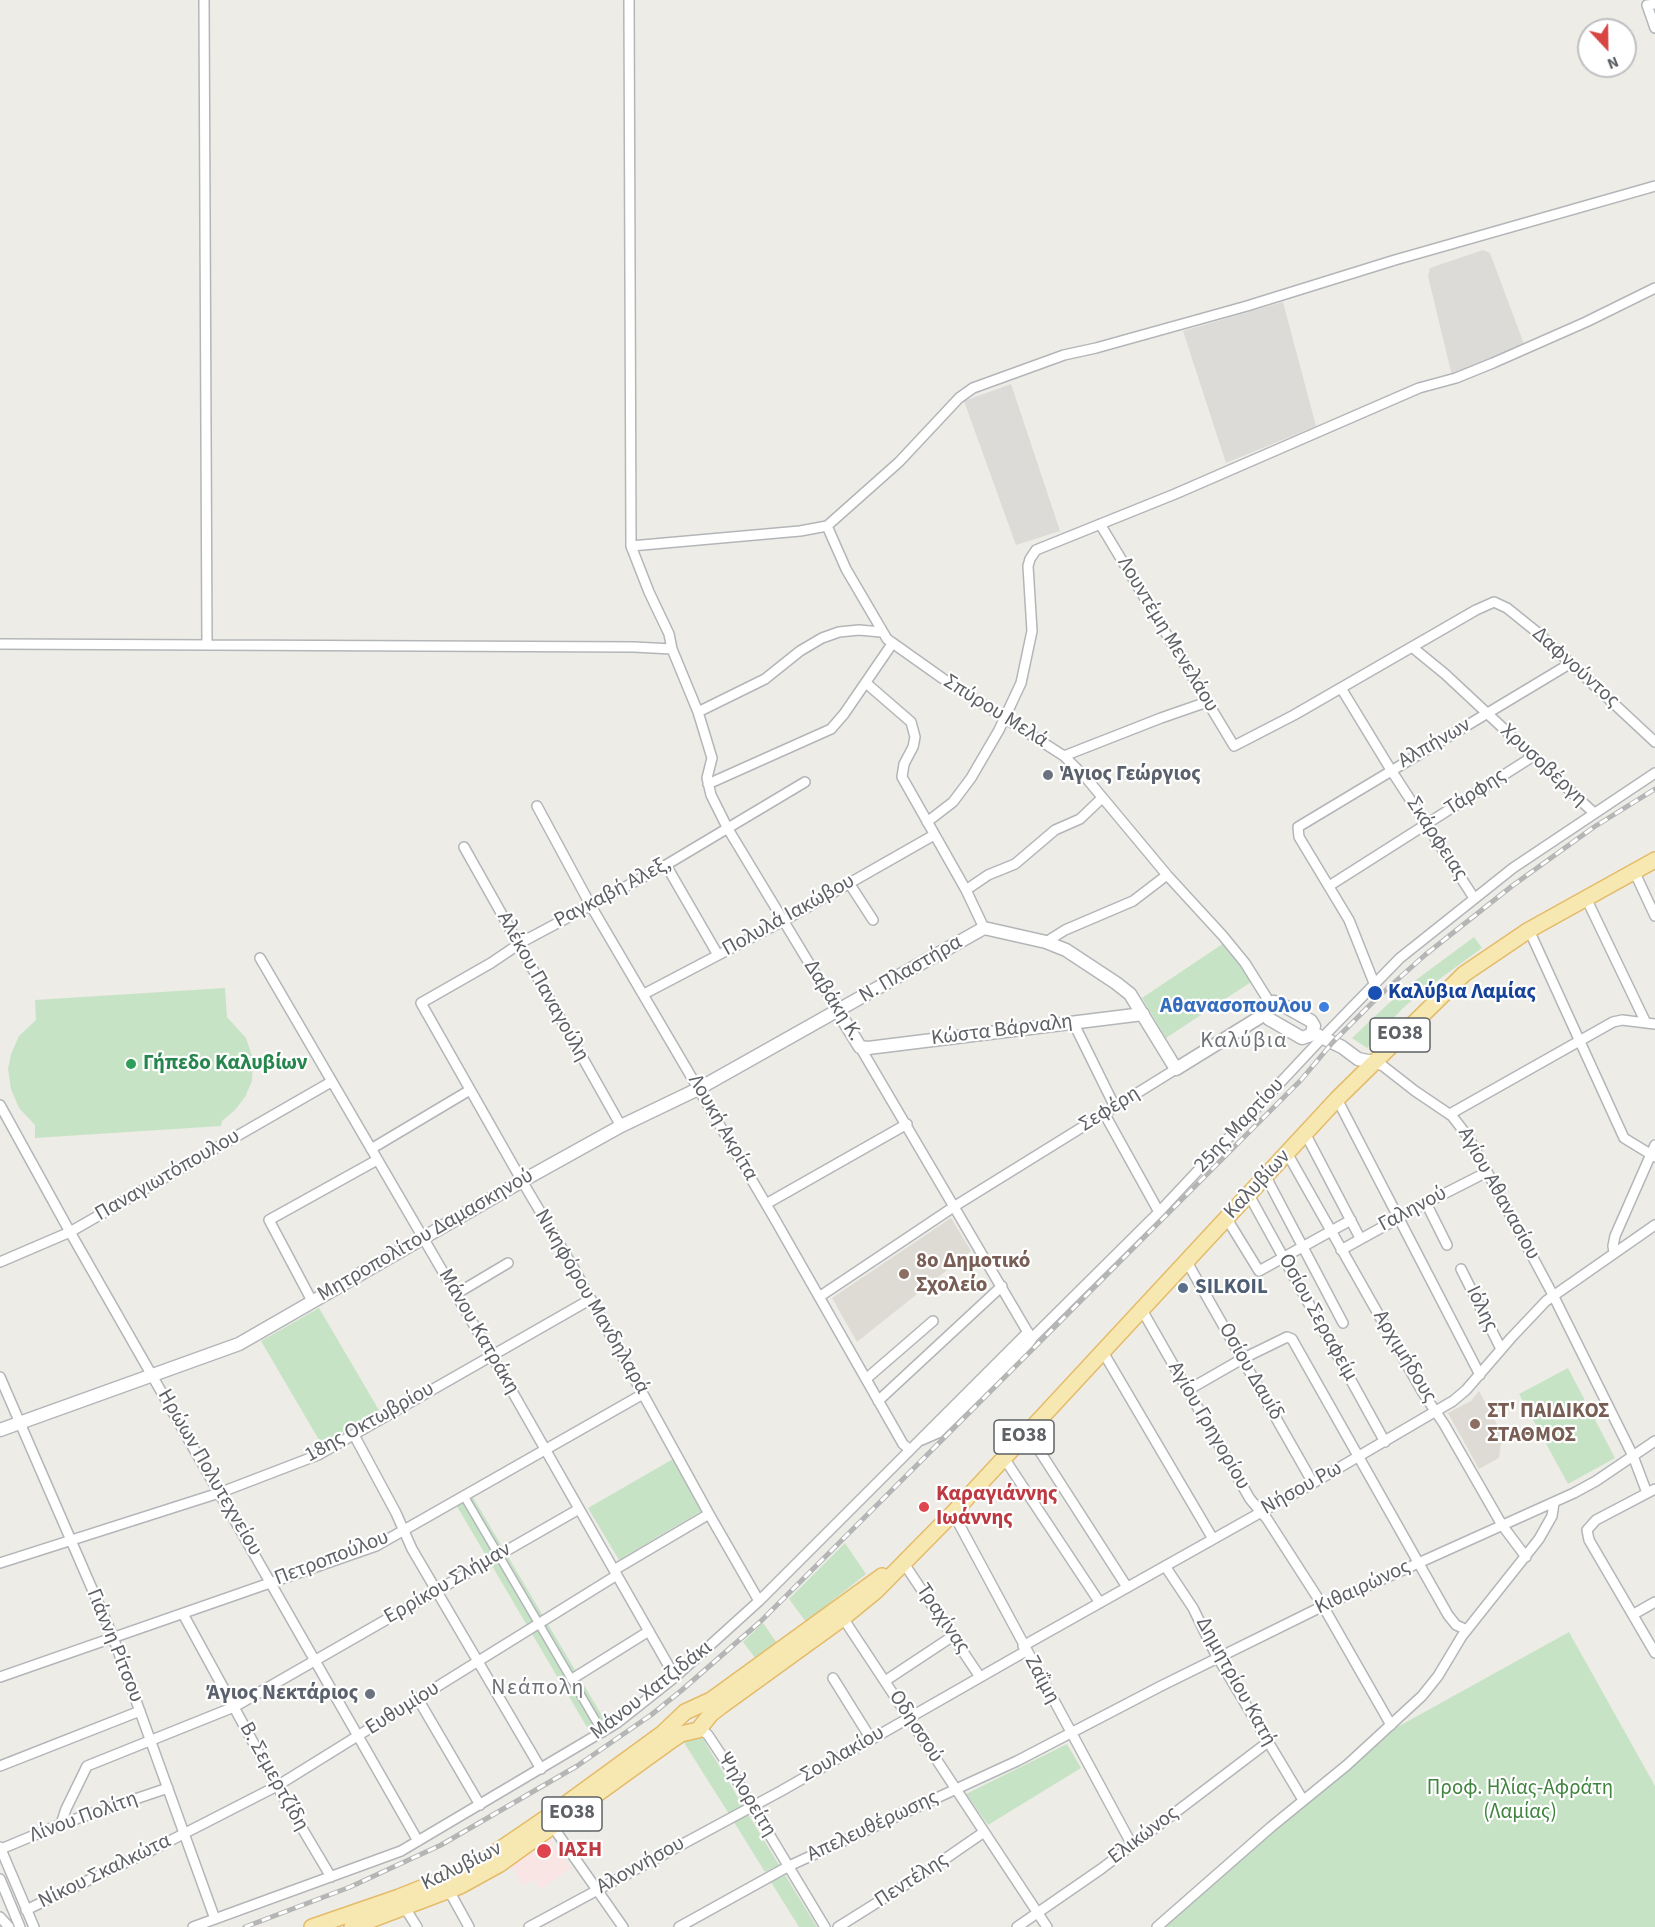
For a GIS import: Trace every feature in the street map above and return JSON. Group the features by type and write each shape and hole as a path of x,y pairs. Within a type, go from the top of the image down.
{"main road":[{"name":"Καλυβίων","path":"312,1927 446,1885 500,1864 672,1740 698,1728 720,1707 843,1618 876,1591 953,1513 1337,1099 1464,974 1529,930 1655,860"},
{"name":"Καλυβίων","path":"354,1927 405,1908 446,1885 524,1834 663,1733 686,1712 711,1700 864,1587 903,1562"},
{"path":"686,1712 696,1710 701,1713 703,1718 698,1728"}],"street":[{"path":"204,0 207,645"},
{"path":"629,0 628,295 631,546 800,531 827,526 899,462 963,393 973,388 1064,355 1247,306 1655,186"},
{"path":"1655,4 1647,5 1655,28"},
{"path":"927,822 945,809 963,789 1005,717 1021,683 1032,631 1028,580 1029,561 1033,553 1043,546 1216,477 1419,388 1456,378 1493,363 1554,337 1655,288"},
{"name":"Λουντέμη Μενελάου","path":"1100,524 1234,746 1341,688"},
{"name":"Σπύρου Μελά","path":"827,526 846,570 881,632 892,644 1064,756 1245,963 1268,1008"},
{"name":"Δαβάκη Κ.","path":"631,546 669,634 672,650 698,712 712,758 707,776 708,784 728,830 907,1124 1030,1335"},
{"name":"Δαφνούντος","path":"1412,647 1491,602 1497,602 1508,608 1571,663 1655,742"},
{"path":"698,712 765,679 800,651 822,638 839,632 859,630 881,632"},
{"path":"0,644 634,647 672,650"},
{"path":"708,784 831,729 838,723 892,644"},
{"path":"1341,688 1412,647"},
{"name":"Χρυσοβέργη","path":"1412,647 1445,674 1594,813"},
{"name":"Αλπήνων","path":"1329,886 1299,837 1298,827 1300,825 1571,663"},
{"path":"866,683 912,722 915,737 913,747 904,764 902,777 966,890 984,928 1046,942 1066,950 1116,983 1130,994 1176,1069"},
{"name":"Σκάρφειας","path":"1341,688 1474,898"},
{"path":"1064,756 1207,702"},
{"name":"Τάρφης","path":"1329,886 1532,757"},
{"name":"25ης Μαρτίου","path":"1030,1335 1160,1212 1318,1035 1416,943 1536,852 1655,773"},
{"name":"Ραγκαβή Αλεξ,","path":"421,1003 518,945 728,830 805,782"},
{"path":"966,890 988,875 1015,864 1055,830 1080,819 1102,798"},
{"name":"Λουκή Ακρίτα","path":"537,806 591,906 766,1204 903,1444 909,1449"},
{"name":"Πολυλά Ιακώβου","path":"644,994 783,921 934,835"},
{"name":"Αλέκου Παναγούλη","path":"464,847 621,1126"},
{"path":"666,865 718,955"},
{"path":"1634,871 1655,916"},
{"path":"1046,942 1065,930 1132,901 1167,875"},
{"path":"849,883 873,920"},
{"path":"1329,886 1349,920 1374,983"},
{"path":"1586,898 1650,1024"},
{"name":"Ν. Πλαστήρα","path":"838,1011 984,928"},
{"path":"1529,930 1624,1138 1654,1152 1615,1236 1614,1253"},
{"name":"Μάνου Κατράκη","path":"260,958 492,1356 675,1677"},
{"name":"Νικηφόρου Μανδηλαρά","path":"421,1003 591,1299 759,1600"},
{"path":"1318,1035 1309,1019 1279,1003 1268,1008 1269,1019 1302,1038 1318,1035 1342,1047 1358,1059 1373,1062"},
{"name":"Σεφέρη","path":"819,1297 955,1206 1176,1069 1268,1008"},
{"name":"Μητροπολίτου Δαμασκηνού","path":"0,1430 239,1344 522,1181 621,1126 698,1089 838,1011"},
{"name":"Κώστα Βάρναλη","path":"860,1047 1143,1014"},
{"path":"1450,1114 1618,1021 1650,1024"},
{"path":"1073,1022 1115,1107"},
{"name":"Αγίου Αθανασίου","path":"1373,1062 1383,1066 1450,1114 1469,1138 1553,1295 1651,1491"},
{"name":"Παναγιωτόπουλου","path":"0,1262 70,1232 331,1082"},
{"path":"371,1149 470,1090"},
{"path":"1337,1099 1480,1376"},
{"name":"Ηρώων Πολυτεχνείου","path":"0,1106 3,1118 418,1841"},
{"path":"1104,1113 1160,1212"},
{"path":"766,1204 907,1124"},
{"path":"1305,1133 1360,1238"},
{"name":"Αρχιμήδους","path":"1287,1153 1420,1387 1502,1525 1526,1557"},
{"path":"312,1301 269,1220 377,1160"},
{"name":"Γαληνού","path":"1341,1250 1398,1217 1487,1172"},
{"path":"1266,1177 1343,1323"},
{"name":"Οσίου Σεραφείμ","path":"1249,1195 1385,1442"},
{"path":"1426,1203 1447,1245"},
{"name":"Γαληνού","path":"1227,1219 1257,1270 1351,1220"},
{"name":"Νήσου Ρω","path":"1025,1648 1461,1396 1501,1349 1553,1295 1655,1226"},
{"name":"Οσίου Δαυίδ","path":"1187,1262 1313,1483"},
{"path":"456,1294 508,1263"},
{"name":"Ιόλης","path":"1461,1269 1501,1349"},
{"path":"878,1401 1002,1286"},
{"name":"18ης Οκτωβρίου","path":"0,1563 219,1493 318,1455 591,1299"},
{"name":"Αγίου Γρηγορίου","path":"1142,1310 1250,1499 1267,1519 1323,1606 1390,1725"},
{"path":"866,1379 933,1321"},
{"name":"Μάνου Χατζιδάκι","path":"193,1927 401,1851 603,1733 675,1677 759,1600 917,1441 1030,1335"},
{"path":"1188,1390 1242,1359 1287,1337 1292,1339 1452,1621 1467,1630"},
{"path":"1103,1352 1213,1539"},
{"name":"Γιάννη Ρίτσου","path":"0,1377 112,1637 215,1919"},
{"name":"Πετροπούλου","path":"0,1677 366,1550 643,1394"},
{"path":"1028,1432 1127,1587"},
{"path":"354,1435 437,1591 541,1769"},
{"name":"Κιθαιρώνος","path":"1071,1734 1323,1606 1554,1503 1591,1484 1655,1441"},
{"path":"1004,1458 1100,1603"},
{"path":"1651,1491 1596,1520 1587,1530 1589,1540 1655,1653"},
{"path":"464,1496 603,1733"},
{"path":"1157,1927 1303,1800 1347,1765 1432,1685 1452,1650 1526,1557 1546,1528 1552,1516 1554,1503"},
{"name":"Ερρίκου Σλήμαν","path":"61,1824 87,1766 234,1707 579,1509"},
{"name":"Ζαΐμη","path":"953,1513 1132,1845"},
{"name":"Ευθυμίου","path":"184,1834 277,1786 359,1737 709,1514"},
{"name":"Τραχίνας","path":"903,1562 981,1677"},
{"name":"Δημητρίου Κατή","path":"1165,1566 1197,1614 1218,1658 1303,1800"},
{"path":"1634,1614 1655,1602"},
{"name":"Β. Σεμερτζίδη","path":"183,1614 277,1786 331,1877"},
{"name":"Οδησσού","path":"843,1618 1047,1927"},
{"path":"572,1679 649,1631"},
{"path":"885,1682 953,1636"},
{"name":"Σουλακίου","path":"753,1805 981,1677 1025,1648"},
{"path":"832,1678 871,1739"},
{"path":"418,1699 480,1805"},
{"path":"0,1766 140,1711"},
{"name":"Ψηλορείτη","path":"698,1728 713,1741 825,1927"},
{"name":"Απελευθέρωσης","path":"679,1927 789,1866 1071,1734"},
{"name":"Ελικώνος","path":"1017,1927 1132,1845 1268,1742"},
{"name":"Λίνου Πολίτη","path":"1,1848 61,1824 168,1788"},
{"name":"Αλοννήσου","path":"529,1927 753,1805"},
{"path":"553,1827 623,1927"},
{"name":"Πεντέλης","path":"838,1927 929,1870 984,1832"},
{"name":"Νίκου Σκαλκώτα","path":"26,1910 184,1834"},
{"path":"1,1848 34,1927"},
{"path":"0,1879 20,1927"},
{"path":"446,1885 469,1927"},
{"path":"405,1908 417,1927"}],"shaded area":[{"path":"1483,250 1490,253 1524,344 1452,376 1428,276 1430,268"},
{"path":"1283,302 1316,426 1226,463 1183,331"},
{"path":"1011,384 1060,531 1016,545 964,401"},
{"name":"8ο Δημοτικό Σχολείο","path":"951,1218 971,1251 857,1342 832,1298"},
{"name":"ΣΤ' ΠΑΙΔΙΚΟΣ ΣΤΑΘΜΟΣ","path":"1479,1391 1502,1434 1499,1458 1479,1469 1448,1413 1471,1401"},
{"name":"ΙΑΣΗ","path":"549,1838 571,1868 541,1889 534,1880 523,1886 511,1864"}],"green space":[{"path":"1474,937 1482,948 1419,994 1401,1010 1367,1048 1352,1038 1405,988"},
{"path":"1224,943 1251,982 1166,1038 1142,998"},
{"name":"Γήπεδο Καλυβίων","path":"225,988 227,1017 246,1038 253,1059 252,1081 245,1097 222,1121 221,1126 35,1138 35,1125 19,1108 11,1089 8,1069 11,1054 19,1036 36,1020 35,1000"},
{"path":"319,1308 380,1412 322,1445 261,1341"},
{"path":"1568,1368 1615,1458 1568,1484 1519,1394"},
{"path":"673,1459 703,1510 619,1560 588,1508"},
{"path":"471,1494 604,1719 588,1729 455,1503"},
{"path":"845,1543 866,1574 806,1622 789,1599"},
{"path":"763,1623 777,1643 756,1659 743,1642"},
{"name":"Προφ. Ηλίας-Αφράτη (Λαμίας)","path":"1569,1632 1655,1786 1655,1927 1166,1927 1383,1735"},
{"path":"702,1737 743,1806 729,1814 683,1741"},
{"path":"1067,1744 1081,1768 988,1825 966,1794"},
{"path":"748,1814 779,1865 765,1872 734,1822"},
{"path":"785,1875 817,1927 799,1927 771,1882"}],"railway":[{"path":"245,1927 350,1887 441,1845 577,1766 651,1715 682,1690 761,1621 1301,1080 1333,1042 1378,997 1425,955 1512,886 1594,827 1655,789"}],"place":[{"name":"Ὰγιος Γεώργιος","path":"1048,775"},
{"name":"Καλύβια Λαμίας","path":"1375,993"},
{"name":"Αθανασοπουλου","path":"1324,1007"},
{"name":"Γήπεδο Καλυβίων","path":"131,1064"},
{"name":"8ο Δημοτικό Σχολείο","path":"904,1274"},
{"name":"SILKOIL","path":"1183,1288"},
{"name":"ΣΤ' ΠΑΙΔΙΚΟΣ ΣΤΑΘΜΟΣ","path":"1475,1424"},
{"name":"Καραγιάννης Ιωάννης","path":"924,1507"},
{"name":"Άγιος Νεκτάριος","path":"370,1694"},
{"name":"ΙΑΣΗ","path":"544,1851"}],"district":[{"name":"Καλύβια","path":"1244,1042"},
{"name":"Νεάπολη","path":"538,1689"}]}
